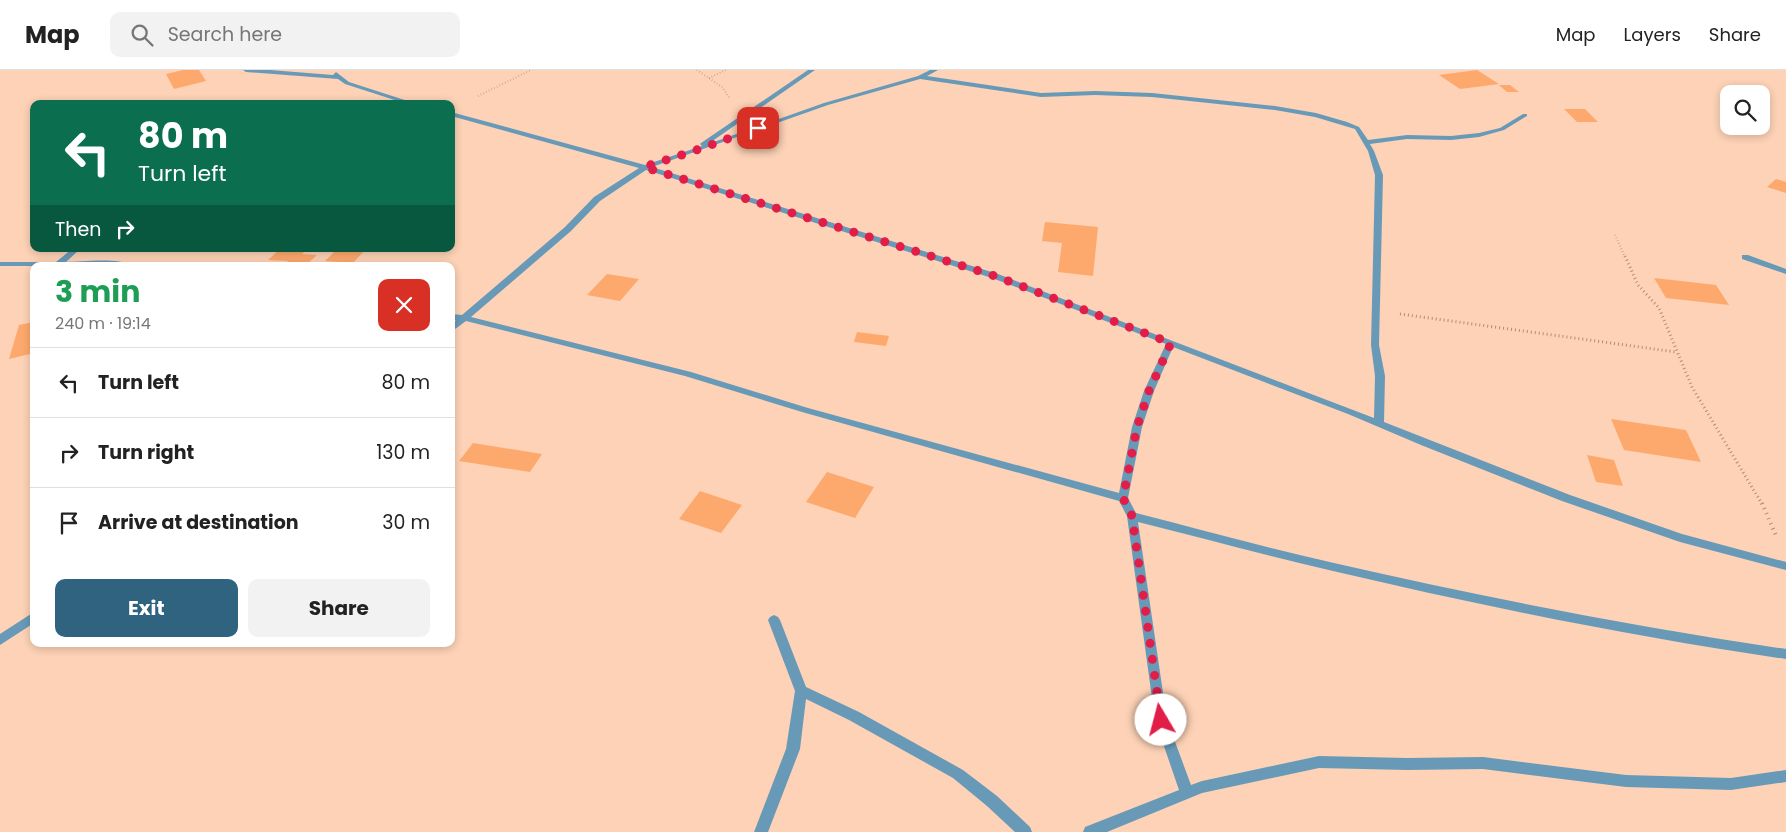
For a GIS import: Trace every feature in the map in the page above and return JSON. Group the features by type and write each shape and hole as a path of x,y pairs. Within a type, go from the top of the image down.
{"street":[{"path":"246,70 340,77"},
{"path":"331,70 347,83 401,100"},
{"path":"691,152 812,70"},
{"path":"455,325 568,229 597,199 644,167 826,104 920,77 936,70"},
{"path":"920,77 1041,95 1121,93 1275,108 1345,123 1357,128 1367,142 1379,175 1375,345 1380,376 1379,424"},
{"path":"455,115 644,167 995,276 1566,498 1680,538 1786,566"},
{"path":"1367,142 1407,137 1451,138 1479,135 1502,129 1525,116"},
{"path":"60,262 72,252"},
{"path":"1745,257 1786,272"},
{"path":"0,264 30,264"},
{"path":"455,317 465,318 688,374 805,410 1123,498"},
{"path":"1171,343 1149,391 1137,427 1123,498 1132,516 1161,720 1188,793"},
{"path":"1132,516 1332,567 1570,618 1723,646 1786,654"},
{"path":"0,640 30,620"},
{"path":"761,832 793,749 801,690 774,620"},
{"path":"801,690 854,716 958,774 992,801 1025,832"},
{"path":"1090,832 1202,787 1319,762 1482,763 1626,781 1731,784 1786,776"}],"path":[{"path":"478,96 531,70"},
{"path":"697,70 722,87 740,119"},
{"path":"709,78 726,70"},
{"path":"1615,235 1638,285 1659,308 1692,387 1767,512 1780,544"},
{"path":"1376,310 1446,322 1618,341 1677,352"}],"building":[{"path":"183,70 199,70 206,81 174,89 166,74"},
{"path":"1477,70 1499,84 1460,89 1439,75"},
{"path":"1499,85 1510,85 1519,92 1507,92"},
{"path":"1564,109 1585,109 1598,122 1577,122"},
{"path":"1776,179 1786,182 1786,193 1767,187"},
{"path":"1045,222 1098,227 1093,276 1058,272 1062,243 1042,241"},
{"path":"277,252 304,252 302,254 317,255 309,262 268,260"},
{"path":"334,252 363,252 354,262 325,261"},
{"path":"607,274 639,279 620,301 587,295"},
{"path":"1654,278 1716,285 1729,305 1666,298"},
{"path":"30,323 30,354 9,359 19,325"},
{"path":"857,332 889,336 886,346 854,342"},
{"path":"1611,419 1686,430 1701,462 1624,450"},
{"path":"473,443 542,454 530,472 459,461"},
{"path":"1587,455 1614,460 1623,486 1596,482"},
{"path":"827,472 874,487 855,518 806,502"},
{"path":"700,491 742,505 721,533 679,519"}],"route":[{"path":"758,128 644,167 995,276 1171,343 1149,391 1137,427 1123,498 1132,516 1161,720"}]}
